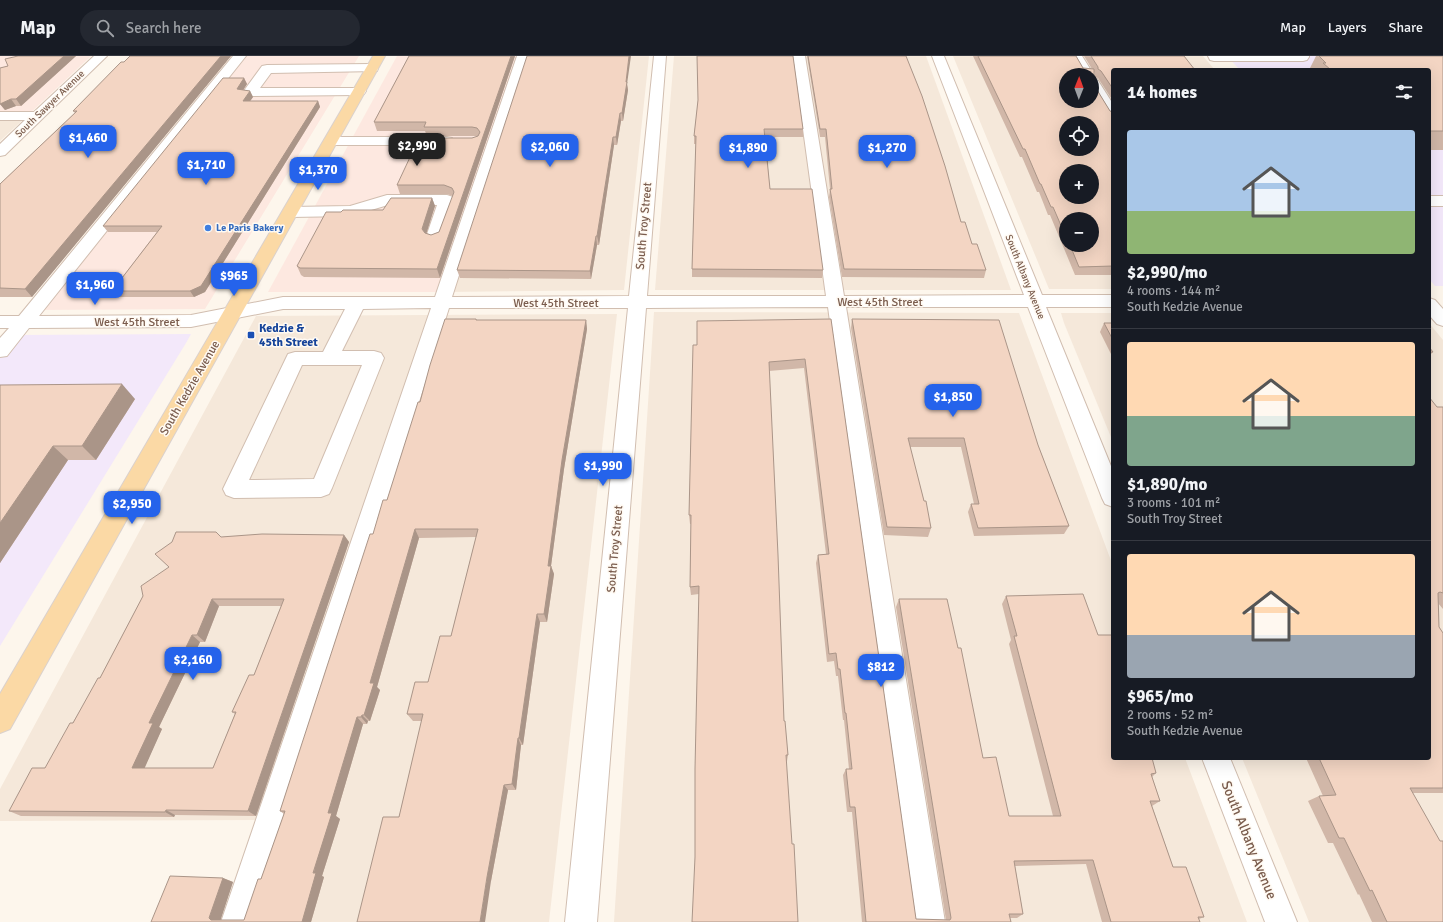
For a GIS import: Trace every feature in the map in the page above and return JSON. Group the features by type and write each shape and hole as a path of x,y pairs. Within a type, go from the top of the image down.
{"main road":[{"name":"South Kedzie Avenue","path":"0,720 376,62"}],"street":[{"name":"South Sawyer Avenue","path":"0,152 101,56"},
{"path":"0,351 240,56"},
{"path":"237,922 523,56"},
{"name":"South Troy Street","path":"581,922 660,56"},
{"path":"799,56 929,922"},
{"name":"South Albany Avenue","path":"938,56 1111,493"},
{"path":"1076,56 1084,68"},
{"path":"1213,57 1303,57"},
{"path":"1213,57 1223,68"},
{"path":"359,91 250,92 267,69 376,62"},
{"path":"1099,93 1111,112"},
{"path":"0,116 38,116"},
{"path":"331,141 459,141"},
{"path":"291,212 351,211 387,200 447,200 434,236"},
{"path":"1431,201 1443,201"},
{"path":"1431,300 1443,300"},
{"name":"West 45th Street","path":"0,322 191,321 283,303 1111,301"},
{"path":"329,358 357,303"},
{"path":"1431,306 1443,320"},
{"path":"329,358 374,358 321,488 234,488 295,359 329,358"},
{"name":"South Albany Avenue","path":"1217,760 1281,922"}],"shaded area":[{"path":"0,56 91,56 27,116 0,116"},
{"path":"240,56 359,56 205,309 33,310"},
{"path":"397,56 523,56 445,292 268,292"},
{"path":"523,56 649,56 624,290 445,292"},
{"path":"674,56 926,56 1011,290 655,290"},
{"path":"953,56 1203,56 1213,68 1111,68 1111,289 1049,289"},
{"path":"1227,56 1443,56 1443,286 1435,286 1431,281 1431,68 1238,68"},
{"path":"0,116 27,116 0,141"},
{"path":"654,312 1019,313 1111,561 1111,760 1186,760 1247,922 614,922"},
{"path":"1061,313 1111,313 1111,437"},
{"path":"617,314 549,922 237,922 270,820 0,821 0,789 256,316"},
{"path":"1431,325 1443,340 1443,922 1309,922 1243,760 1431,760"},
{"path":"191,334 0,646 0,351 13,335"}],"building":[{"path":"18,56 64,56 16,99 11,99 0,104 0,68 8,66 5,59"},
{"path":"130,56 221,56 25,289 0,288 0,184 77,111 73,111 121,62 124,62"},
{"path":"409,56 511,56 437,269 300,268 297,266 326,212 341,212 343,210 383,210 391,198 432,198 422,229 425,233 431,235 439,232 454,192 452,188 444,185 397,185 419,138 472,138 478,136 480,132 477,128 472,127 424,127 426,122 374,122"},
{"path":"527,56 629,56 622,113 620,113 616,137 613,137 590,271 457,270"},
{"path":"697,56 793,56 803,129 764,129 770,189 812,189 823,270 692,269 696,136 694,136 698,100"},
{"path":"808,56 906,56 922,96 945,166 961,222 965,222 972,244 977,244 986,270 844,269 830,189 832,189 826,129 820,129"},
{"path":"978,56 1076,56 1083,68 1059,68 1059,108 1099,108 1099,93 1111,111 1111,266 1079,267 1073,252 1099,252 1099,212 1059,212 1059,221 1040,184 1025,149 1023,149"},
{"path":"1091,56 1184,56 1193,68 1111,68 1111,86"},
{"path":"1319,56 1443,56 1443,131 1431,131 1431,68 1329,68 1323,63 1326,63"},
{"path":"223,78 244,78 237,89 250,91 243,101 318,101 201,286 190,291 112,291 162,226 103,226"},
{"path":"445,319 586,320 562,460 548,566 551,566 544,614 537,614 512,784 504,785 480,922 357,922 383,817 399,817 423,714 407,714 415,682 428,682 440,636 451,636 478,529 415,529 370,683 374,683 364,715 357,717 328,813 332,813 313,873 316,873 302,922 151,922 170,876 223,878 209,918 211,920 244,920 258,879 261,879 285,811 280,811 370,534 373,534 383,500 387,500 418,402 420,402"},
{"path":"831,319 916,919 950,920 951,918 899,599 947,599 958,648 961,648 983,758 996,757 1009,816 1061,816 1014,636 1017,636 1006,596 1083,594 1098,635 1111,635 1111,760 1153,760 1156,773 1151,774 1160,801 1150,801 1173,867 1186,867 1204,917 1198,917 1200,922 1111,922 1093,860 1014,861 1023,914 1009,914 1011,922 866,922 855,807 850,807 846,769 852,769 846,713 840,669 838,669 836,653 829,654 818,555 829,554 805,359 769,362 784,721 788,755 786,755 792,844 794,844 798,922 692,922 695,857 695,769 699,586 690,587 691,515 689,515 693,345 697,345 697,321"},
{"path":"852,319 999,320 1038,445 1069,526 978,528 971,504 979,504 964,438 908,438 924,501 926,501 931,528 887,527"},
{"path":"1104,323 1111,323 1111,336"},
{"path":"122,384 82,446 53,446 0,523 0,385"},
{"path":"1431,400 1437,407 1443,407 1443,593 1438,593 1439,627 1443,633 1443,788 1410,788 1440,841 1443,841 1443,922 1387,922 1372,890 1370,891 1344,838 1339,838 1319,796 1336,795 1320,760 1431,760"},
{"path":"176,532 216,532 221,537 262,534 344,535 248,811 9,811 32,768 45,768 70,723 73,723 98,678 100,678 143,596 141,586 169,567 155,554 172,542","holes":["212,599 284,599 254,675 249,675 232,712 236,712 213,768 132,768 153,723 149,723 192,635 197,635"]}],"place":[{"name":"Le Paris Bakery","path":"208,228"},
{"name":"Kedzie & 45th Street","path":"251,335"}]}
